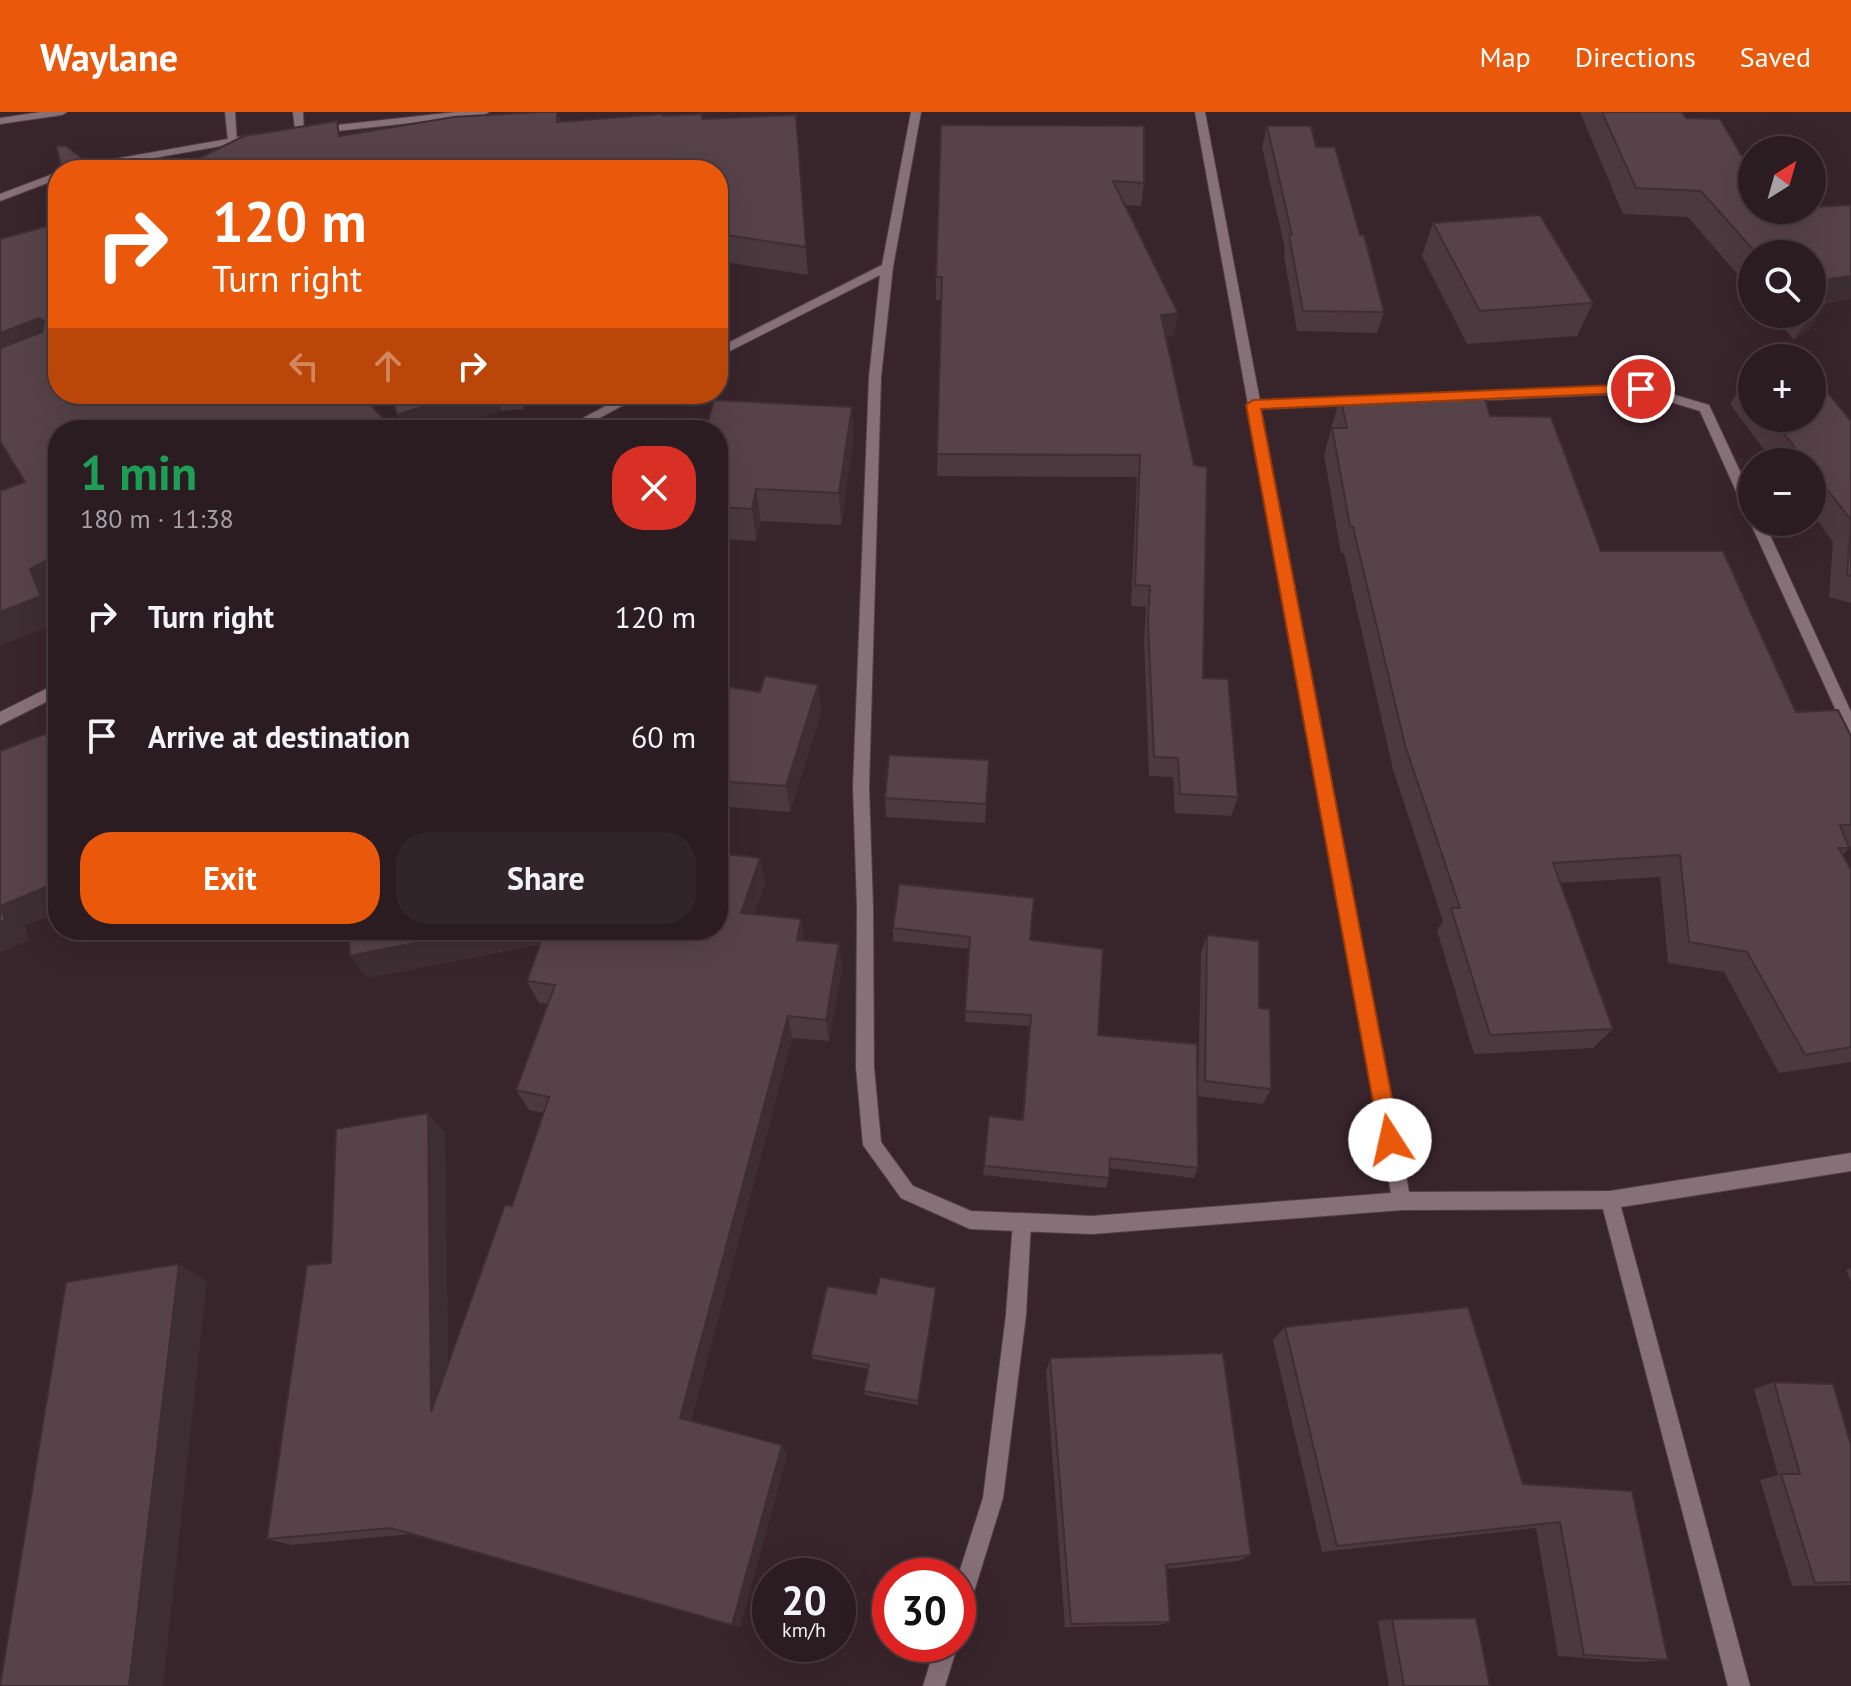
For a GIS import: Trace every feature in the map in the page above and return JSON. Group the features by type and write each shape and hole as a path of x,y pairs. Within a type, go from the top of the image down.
{"street":[{"path":"0,121 62,112"},
{"path":"230,112 233,141"},
{"path":"298,112 300,130"},
{"path":"286,132 484,112"},
{"path":"916,112 887,267 875,377 861,787 865,1067 872,1145 907,1192 970,1220 1092,1225 1402,1201 1610,1200 1851,1162"},
{"path":"1200,112 1402,1201"},
{"path":"126,160 273,134"},
{"path":"0,198 48,179"},
{"path":"728,348 887,267"},
{"path":"1405,399 1641,389 1705,408 1738,480"},
{"path":"1253,405 1374,400"},
{"path":"587,420 618,404"},
{"path":"1763,536 1851,728"},
{"path":"0,719 48,694"},
{"path":"1610,1200 1739,1686"},
{"path":"974,1558 993,1498 1016,1315 1022,1222"},
{"path":"934,1686 941,1662"}],"building":[{"path":"557,112 557,122 663,114 702,114 702,119 796,115 806,247 728,235 728,160 195,160 244,136 337,121 339,136 454,117"},
{"path":"1602,112 1682,112 1686,118 1720,119 1738,149 1738,224 1826,224 1826,206 1851,205 1851,276 1826,279 1826,240 1745,240 1701,191 1636,188"},
{"path":"941,125 1144,126 1144,183 1113,181 1178,313 1161,315 1194,465 1207,467 1203,678 1228,679 1238,797 1180,794 1178,758 1154,757 1148,620 1150,586 1135,585 1140,455 937,454 942,277 936,277"},
{"path":"1267,126 1311,126 1316,147 1335,147 1360,235 1364,235 1384,312 1303,311 1289,235 1292,235"},
{"path":"56,146 66,146 85,160 60,160"},
{"path":"1540,215 1593,303 1480,311 1433,223"},
{"path":"48,226 48,404 370,404 384,419 48,420 48,560 30,569 41,596 0,612 0,491 25,482 0,441 0,348 42,332 44,321 39,318 0,333 0,239"},
{"path":"1826,390 1851,421 1851,520 1826,488 1826,448 1795,448 1783,432 1826,432"},
{"path":"1340,397 1485,398 1490,416 1551,417 1601,551 1723,551 1796,712 1838,710 1851,736 1851,825 1840,825 1849,848 1839,848 1851,870 1851,1047 1805,1055 1747,952 1689,942 1680,855 1553,863 1613,1029 1490,1035 1451,908 1460,908 1405,745 1353,527 1350,526 1332,428 1347,428"},
{"path":"728,401 852,407 839,493 756,489 752,509 728,508 728,420 709,420 713,404 728,404"},
{"path":"394,404 431,404 397,415"},
{"path":"1851,520 1851,576 1847,575"},
{"path":"765,676 818,685 786,786 728,782 728,687 760,692"},
{"path":"48,733 48,886 0,906 0,751"},
{"path":"889,755 989,760 986,804 885,798"},
{"path":"728,854 760,858 741,913 801,919 797,940 839,944 826,1020 788,1016 680,1418 782,1445 732,1625 391,1528 267,1539 307,1265 331,1263 336,1129 428,1113 431,1412 505,1205 512,1206 549,1097 516,1090 555,985 527,981 541,940 728,940"},
{"path":"899,884 1034,898 1030,940 1103,949 1098,1035 1197,1044 1198,1168 1110,1158 1109,1178 984,1166 989,1116 1023,1120 1031,1015 965,1011 970,937 893,928"},
{"path":"1207,935 1259,941 1259,1008 1270,1009 1271,1089 1205,1081"},
{"path":"349,940 429,940 350,956"},
{"path":"179,1264 129,1686 0,1686 66,1282"},
{"path":"880,1277 936,1288 918,1401 864,1391 869,1365 811,1355 827,1286 876,1294"},
{"path":"1468,1307 1523,1484 1632,1491 1668,1660 1584,1655 1560,1522 1337,1546 1285,1327"},
{"path":"1223,1353 1251,1555 1166,1565 1170,1622 1071,1624 1050,1358"},
{"path":"1774,1382 1833,1384 1851,1445 1851,1582 1815,1583 1781,1474 1800,1474"},
{"path":"1476,1618 1490,1686 1404,1686 1392,1619"}],"route":[{"path":"1390,1140 1253,405 1641,389"}]}
